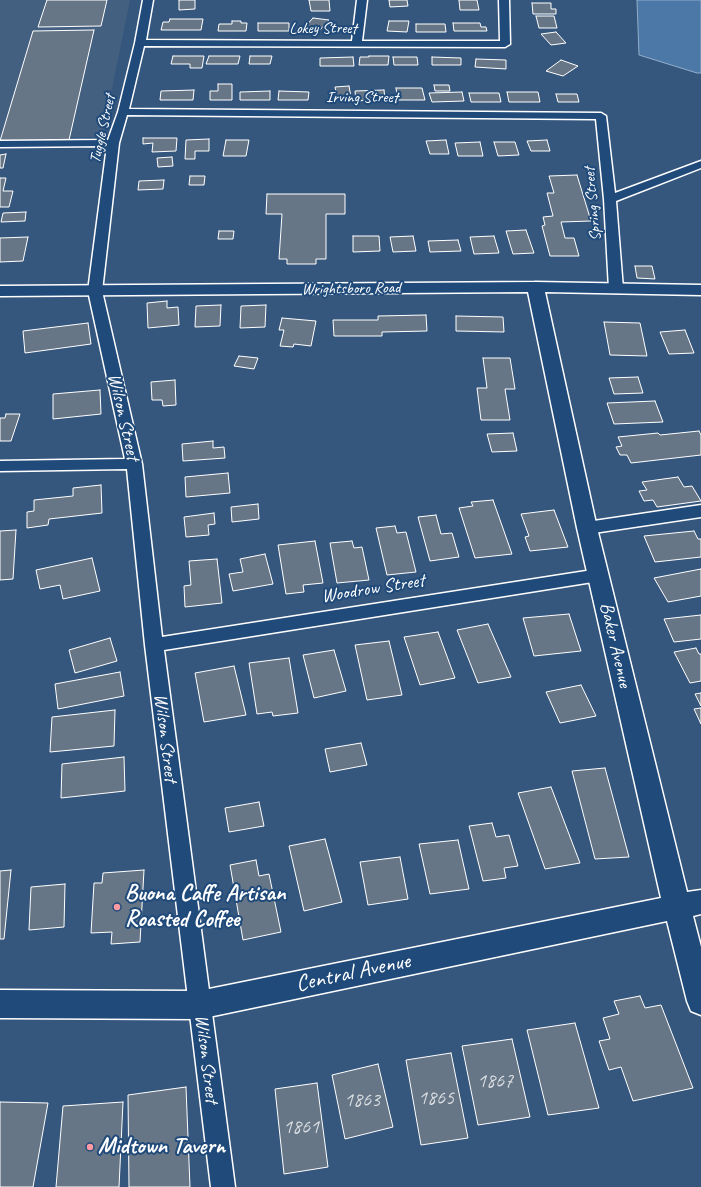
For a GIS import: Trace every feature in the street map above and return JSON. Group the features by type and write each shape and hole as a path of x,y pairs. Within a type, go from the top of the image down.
{"main road":[{"name":"Wrightsboro Road","path":"0,290 95,291 535,287 701,290"},
{"name":"Baker Avenue","path":"535,287 587,528 689,904 701,1001"},
{"name":"Central Avenue","path":"0,1004 199,1005 689,904"}],"street":[{"name":"Tuggle Street","path":"95,291 113,143 123,112 140,43 148,0"},
{"path":"357,44 362,0"},
{"name":"Lokey Street","path":"140,43 505,44 504,0"},
{"name":"Irving Street","path":"123,112 601,116"},
{"name":"Spring Street","path":"601,116 610,199 616,289"},
{"path":"0,144 113,143"},
{"path":"610,199 701,164"},
{"name":"Wilson Street","path":"95,291 134,464 154,645 223,1187"},
{"path":"0,466 134,464"},
{"path":"587,528 701,512"},
{"name":"Woodrow Street","path":"154,645 599,575"}],"shaded area":[{"path":"0,0 130,0 102,137 0,138"},
{"path":"637,0 701,0 701,73 639,55"}],"building":[{"path":"47,0 107,0 101,26 38,27"},
{"path":"179,0 195,0 195,9 179,10"},
{"path":"309,0 329,0 330,11 311,11"},
{"path":"389,0 407,0 408,6 390,7"},
{"path":"459,0 477,0 479,10 460,10"},
{"path":"532,3 551,3 551,9 556,9 556,14 533,14"},
{"path":"536,16 554,16 557,28 539,28"},
{"path":"313,18 329,20 319,31 303,29"},
{"path":"170,19 203,19 201,30 161,30 163,22 169,22"},
{"path":"232,21 247,23 246,31 218,31 219,24 232,24"},
{"path":"389,21 409,21 407,32 387,31"},
{"path":"258,23 289,23 289,31 258,31"},
{"path":"453,23 480,23 481,27 486,27 487,31 454,31"},
{"path":"416,24 445,24 446,32 416,32"},
{"path":"94,30 69,140 0,141 33,31"},
{"path":"556,32 566,43 551,45 541,34"},
{"path":"173,56 204,56 202,68 190,68 190,64 171,64"},
{"path":"209,56 240,56 238,64 206,64"},
{"path":"250,56 272,56 270,64 249,64"},
{"path":"389,56 388,65 359,65 360,57"},
{"path":"353,57 354,66 320,66 320,58"},
{"path":"393,57 417,57 418,65 394,65"},
{"path":"432,57 461,58 461,65 432,65"},
{"path":"476,59 506,60 506,69 475,67"},
{"path":"561,60 578,66 563,76 546,71"},
{"path":"218,84 232,84 232,100 210,100 210,91 218,91"},
{"path":"434,85 449,85 450,91 435,91"},
{"path":"349,86 351,97 337,97 335,87"},
{"path":"396,88 422,88 425,100 398,100"},
{"path":"194,90 193,100 160,100 161,91"},
{"path":"384,90 385,99 356,101 355,91"},
{"path":"270,91 270,100 240,100 240,92"},
{"path":"279,91 309,92 308,100 278,100"},
{"path":"462,92 464,101 432,102 429,93"},
{"path":"507,92 538,92 540,102 509,102"},
{"path":"469,93 499,93 501,102 471,102"},
{"path":"556,94 577,94 579,102 558,102"},
{"path":"143,138 177,138 176,151 152,152 153,143 143,144"},
{"path":"209,139 209,151 195,151 195,159 185,159 186,140"},
{"path":"226,140 249,140 246,156 223,156"},
{"path":"446,140 449,154 430,154 426,141"},
{"path":"547,140 550,151 531,151 527,141"},
{"path":"480,142 483,156 458,156 455,143"},
{"path":"494,142 515,142 519,155 498,156"},
{"path":"6,154 3,168 0,168 0,155"},
{"path":"172,157 173,166 158,167 157,158"},
{"path":"577,175 591,221 561,222 565,238 574,238 579,256 550,256 542,226 545,225 543,217 553,216 547,193 554,193 549,176"},
{"path":"190,176 205,176 204,185 189,185"},
{"path":"0,178 6,178 3,191 13,191 9,207 0,207"},
{"path":"164,180 163,189 138,190 139,181"},
{"path":"267,194 345,194 345,214 326,214 326,259 316,259 316,264 287,264 287,259 279,259 282,214 266,214"},
{"path":"26,212 25,221 1,222 3,213"},
{"path":"526,230 534,253 513,254 506,231"},
{"path":"219,231 234,231 233,239 218,239"},
{"path":"353,236 379,236 380,251 353,252"},
{"path":"413,236 416,251 393,252 390,237"},
{"path":"494,236 499,253 474,254 470,237"},
{"path":"28,237 23,261 0,262 0,238"},
{"path":"458,240 461,251 430,252 428,241"},
{"path":"635,266 652,266 655,279 637,278"},
{"path":"167,301 167,308 178,307 179,325 148,328 147,303"},
{"path":"221,305 220,326 195,327 196,306"},
{"path":"266,305 265,327 240,328 241,306"},
{"path":"426,315 427,331 382,332 382,336 334,336 333,320 378,320 378,316"},
{"path":"456,316 503,317 504,332 456,331"},
{"path":"282,318 316,321 311,346 294,344 293,347 280,346 284,330 279,330"},
{"path":"604,322 640,323 647,356 610,355"},
{"path":"88,323 91,344 25,353 23,331"},
{"path":"685,330 694,353 669,354 660,332"},
{"path":"239,356 258,358 254,369 234,366"},
{"path":"483,358 510,358 515,389 505,389 510,420 481,420 477,388 487,388"},
{"path":"638,377 643,393 614,394 609,378"},
{"path":"175,380 176,405 163,406 162,400 152,400 151,382"},
{"path":"100,390 101,414 53,419 53,394"},
{"path":"655,401 663,422 614,424 607,403"},
{"path":"6,414 20,414 11,441 0,441 0,418 5,418"},
{"path":"699,431 701,435 701,455 631,463 627,455 620,455 616,447 622,446 618,437"},
{"path":"513,433 517,451 492,452 487,434"},
{"path":"213,441 213,448 224,447 225,458 183,461 182,444"},
{"path":"228,473 230,493 186,497 185,477"},
{"path":"678,477 684,487 692,486 701,501 657,507 653,500 644,501 639,491 647,490 642,482"},
{"path":"101,485 102,513 49,519 48,525 27,528 27,512 34,511 34,500 73,496 73,488"},
{"path":"493,500 512,554 475,558 459,508 473,506 471,502"},
{"path":"258,504 259,519 232,522 231,507"},
{"path":"554,510 568,547 530,551 525,537 529,536 521,514"},
{"path":"214,513 215,524 208,525 209,535 186,537 184,517"},
{"path":"436,515 441,534 452,533 459,557 430,561 418,517"},
{"path":"395,526 397,533 406,532 416,572 387,575 376,528"},
{"path":"16,530 13,579 0,580 0,531"},
{"path":"694,531 698,539 701,539 701,557 655,562 644,536"},
{"path":"315,541 323,583 303,585 304,592 286,594 278,545"},
{"path":"352,541 354,548 362,547 369,580 337,583 330,543"},
{"path":"265,554 273,584 233,591 229,574 243,572 240,559"},
{"path":"92,558 100,591 63,599 60,585 40,589 36,570"},
{"path":"217,559 222,603 185,607 184,586 191,585 189,561"},
{"path":"701,569 701,596 668,602 654,578"},
{"path":"569,614 581,651 534,656 523,618"},
{"path":"701,615 701,639 674,642 664,619"},
{"path":"488,624 511,677 478,683 457,630"},
{"path":"438,632 455,678 420,685 404,637"},
{"path":"110,638 117,661 75,673 69,650"},
{"path":"389,641 402,695 367,700 355,645"},
{"path":"696,648 699,654 701,654 701,681 690,683 674,652"},
{"path":"334,650 346,691 314,698 303,655"},
{"path":"289,658 298,713 273,716 272,712 257,714 249,663"},
{"path":"234,666 246,715 204,722 195,673"},
{"path":"120,672 124,696 58,709 55,684"},
{"path":"581,685 596,716 560,723 546,692"},
{"path":"701,693 701,706 695,694"},
{"path":"701,708 701,724 694,709"},
{"path":"115,710 114,746 50,752 52,717"},
{"path":"361,743 367,765 330,772 325,749"},
{"path":"124,757 125,791 61,798 62,764"},
{"path":"605,768 629,857 595,859 572,771"},
{"path":"551,787 580,863 545,869 518,793"},
{"path":"259,802 264,826 229,832 225,808"},
{"path":"492,823 496,837 509,835 518,866 504,868 506,878 483,881 469,826"},
{"path":"325,839 342,902 304,911 289,846"},
{"path":"458,840 469,889 430,894 419,844"},
{"path":"400,857 408,899 368,905 360,862"},
{"path":"256,860 259,876 269,874 281,932 243,940 230,865"},
{"path":"11,870 4,939 0,939 0,871"},
{"name":"Buona Caffe Artisan Roasted Coffee","path":"144,870 140,942 111,944 112,932 91,933 94,883 102,883 103,873"},
{"path":"65,884 64,927 29,930 31,887"},
{"path":"640,996 645,1008 661,1005 693,1088 633,1101 621,1067 609,1070 599,1041 610,1039 603,1018 619,1014 614,1001"},
{"path":"575,1023 599,1108 548,1115 527,1030"},
{"path":"512,1039 530,1117 478,1125 462,1046"},
{"path":"451,1053 468,1138 421,1145 406,1060"},
{"path":"378,1064 393,1127 345,1139 332,1075"},
{"path":"317,1083 328,1167 284,1174 275,1089"},
{"path":"186,1087 190,1187 129,1187 128,1095"},
{"path":"0,1102 48,1103 33,1187 0,1187"},
{"name":"Midtown Tavern","path":"123,1102 119,1187 56,1187 63,1106"}],"place":[{"name":"Buona Caffe Artisan Roasted Coffee","path":"117,907"},
{"name":"Midtown Tavern","path":"90,1147"}]}
